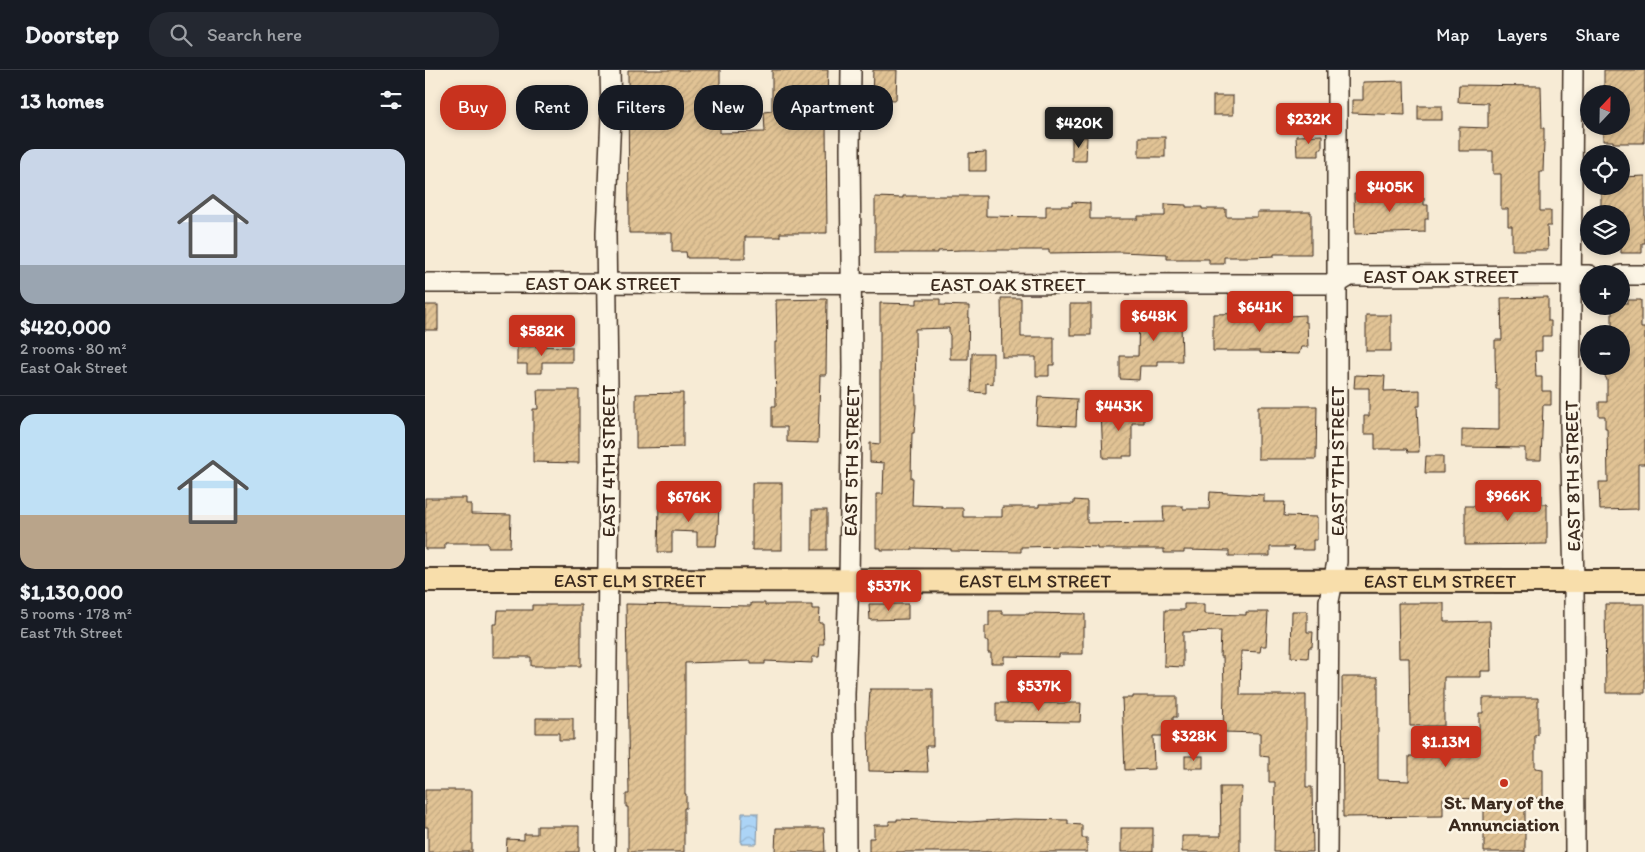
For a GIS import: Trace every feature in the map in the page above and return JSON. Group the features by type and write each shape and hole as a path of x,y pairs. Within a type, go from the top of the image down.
{"main road":[{"name":"EAST ELM STREET","path":"425,580 849,581 1331,591 1574,581 1645,581"}],"street":[{"name":"EAST 4TH STREET","path":"605,852 608,581 606,233 611,115 610,70"},
{"name":"EAST 5TH STREET","path":"846,852 845,694 849,581 852,368 851,70"},
{"name":"EAST 7TH STREET","path":"1327,852 1331,591 1337,562 1337,70"},
{"name":"EAST 8TH STREET","path":"1573,70 1580,275 1570,424 1574,581 1575,852"},
{"name":"EAST OAK STREET","path":"425,283 1337,284 1350,276 1580,275"},
{"path":"1630,275 1645,275"}],"water":[{"path":"742,813 758,813 757,844 741,844"}],"building":[{"path":"628,70 720,70 720,85 694,85 694,130 720,130 720,133 765,132 764,112 772,111 772,70 828,70 827,85 773,85 773,130 826,130 827,233 780,233 780,237 745,237 745,258 687,258 686,252 672,252 672,233 629,233 628,130 684,130 684,85 628,85"},
{"path":"873,70 897,70 896,100 893,100 893,85 872,85"},
{"path":"1604,70 1645,70 1644,143 1613,143 1613,141 1603,141 1603,135 1630,135 1630,85 1604,85"},
{"path":"1404,81 1405,115 1352,113 1352,100 1363,100 1363,82"},
{"path":"1459,85 1541,86 1544,142 1543,172 1540,172 1540,211 1551,211 1551,226 1547,226 1548,250 1512,250 1512,226 1508,226 1508,209 1501,209 1501,174 1493,174 1493,151 1459,151 1459,127 1488,128 1488,103 1458,102"},
{"path":"1213,96 1233,96 1233,115 1213,115"},
{"path":"1418,106 1442,106 1442,120 1418,120"},
{"path":"1322,135 1322,149 1319,149 1319,156 1297,156 1296,136"},
{"path":"1072,137 1087,137 1086,161 1072,161"},
{"path":"1139,137 1165,137 1165,157 1139,157"},
{"path":"986,152 986,171 969,171 969,153"},
{"path":"1645,176 1645,243 1642,243 1642,253 1630,253 1630,205 1601,205 1601,195 1630,195 1630,177"},
{"path":"1421,192 1421,198 1424,198 1424,205 1428,205 1428,219 1425,219 1425,232 1355,234 1354,194"},
{"path":"903,196 986,196 986,216 1046,217 1046,206 1072,206 1072,202 1090,203 1090,219 1138,219 1138,216 1165,216 1165,204 1202,207 1202,209 1226,209 1226,217 1257,217 1257,212 1311,212 1311,254 1224,257 1224,264 1209,264 1209,259 1167,259 1167,254 1120,252 1049,253 1049,250 962,250 938,251 938,253 875,253 875,197 903,198"},
{"path":"1548,297 1548,321 1551,321 1551,336 1542,336 1542,351 1535,351 1536,377 1542,377 1542,391 1551,391 1551,405 1543,405 1541,460 1525,460 1525,448 1462,447 1462,429 1499,430 1499,389 1496,389 1495,340 1502,340 1501,298"},
{"path":"1001,298 1021,298 1021,337 1054,337 1054,365 1049,365 1049,376 1036,376 1036,357 1002,357"},
{"path":"827,299 826,375 820,375 818,443 787,442 787,427 772,427 772,406 776,406 776,300"},
{"path":"917,299 940,299 940,305 969,306 968,359 950,359 949,328 915,329 916,407 914,433 912,433 912,505 963,508 963,517 1002,517 1002,507 1039,507 1039,504 1074,504 1074,500 1087,501 1087,523 1164,522 1163,506 1183,506 1183,509 1209,509 1210,492 1264,495 1264,502 1285,502 1284,516 1317,517 1317,540 1313,540 1313,550 1293,550 1294,547 1270,547 1270,556 1229,556 1229,551 1184,550 1184,553 1164,553 1164,549 1097,549 1097,547 1067,546 1021,547 1021,552 951,551 951,549 912,548 912,550 881,550 881,548 876,548 876,494 883,494 884,463 870,462 870,443 880,444 880,303 917,304"},
{"path":"1630,300 1641,300 1641,328 1645,328 1645,464 1638,464 1638,509 1600,510 1599,482 1608,482 1607,428 1605,428 1605,416 1599,416 1599,402 1607,402 1607,380 1604,375 1630,375 1630,325 1612,325 1612,315 1630,315"},
{"path":"1070,304 1091,304 1091,335 1070,335"},
{"path":"425,305 438,305 438,330 425,330"},
{"path":"1139,309 1177,310 1177,322 1181,322 1182,361 1157,361 1157,366 1140,366 1139,380 1120,379 1120,356 1138,356"},
{"path":"1275,313 1275,317 1305,315 1308,347 1301,347 1299,354 1260,353 1260,351 1213,351 1213,314"},
{"path":"1366,315 1391,315 1391,351 1366,351"},
{"path":"517,346 572,347 572,362 542,362 542,373 527,373 527,364 517,364"},
{"path":"972,353 993,353 993,384 986,383 986,393 971,392"},
{"path":"1355,375 1385,376 1384,391 1420,390 1420,406 1417,406 1419,452 1408,452 1407,449 1375,449 1375,434 1364,434 1364,416 1369,416 1369,388 1354,388"},
{"path":"537,390 579,390 579,463 533,462 533,409 538,409"},
{"path":"683,393 683,447 636,448 636,394"},
{"path":"1038,397 1077,399 1076,426 1036,424"},
{"path":"1258,406 1317,406 1316,459 1258,459"},
{"path":"1144,410 1144,423 1132,423 1132,456 1103,458 1101,411"},
{"path":"1426,456 1443,456 1443,473 1425,473"},
{"path":"752,483 782,483 782,550 752,550"},
{"path":"1506,495 1542,495 1542,504 1547,504 1547,544 1465,545 1465,506 1506,506"},
{"path":"425,498 466,498 466,504 471,504 471,514 511,515 510,547 488,547 488,543 445,543 445,549 425,549"},
{"path":"699,498 719,498 716,546 697,546 697,532 672,531 672,552 658,552 659,504 699,505"},
{"path":"812,510 827,510 827,550 812,550"},
{"path":"751,603 765,603 765,605 812,605 812,609 820,609 819,623 823,623 824,644 820,644 819,657 812,657 812,663 765,661 765,664 751,664 751,661 685,663 686,808 684,808 684,852 628,852 628,807 626,807 626,794 629,794 626,604 751,606"},
{"path":"1398,603 1444,603 1444,622 1490,621 1491,671 1481,671 1481,677 1444,677 1444,726 1410,726 1409,658 1399,658"},
{"path":"869,604 908,604 908,619 870,620"},
{"path":"1184,604 1204,604 1204,614 1246,615 1246,612 1268,612 1266,646 1261,646 1260,652 1241,651 1240,695 1306,695 1306,787 1312,787 1313,852 1274,852 1275,782 1269,782 1269,757 1260,756 1260,733 1223,732 1224,688 1223,657 1220,657 1221,631 1183,632 1183,667 1164,666 1165,610 1184,610"},
{"path":"1605,604 1645,604 1645,693 1606,693"},
{"path":"532,605 581,605 581,666 531,666 531,657 493,657 493,624 497,624 498,610 532,610"},
{"path":"989,611 1002,611 1002,614 1085,614 1083,654 1059,654 1059,657 1004,656 1004,663 991,663 991,653 988,653 988,641 985,641 985,626 989,626"},
{"path":"1292,611 1307,611 1307,632 1313,632 1312,647 1309,647 1308,658 1291,657"},
{"path":"1342,677 1378,677 1378,780 1409,781 1409,756 1464,756 1464,749 1479,749 1479,713 1483,713 1483,698 1538,698 1538,735 1535,735 1535,768 1543,769 1543,798 1525,798 1525,852 1484,852 1484,799 1443,798 1443,816 1343,817"},
{"path":"870,689 933,689 933,746 926,746 928,772 869,771 868,723"},
{"path":"1133,696 1177,696 1177,717 1173,717 1173,736 1153,736 1154,769 1125,770 1122,698 1133,698"},
{"path":"996,703 1081,703 1080,722 996,721"},
{"path":"536,718 573,718 573,740 559,740 559,733 536,733"},
{"path":"1185,756 1203,756 1203,768 1185,768"},
{"path":"1220,787 1242,787 1240,803 1240,852 1182,852 1182,836 1221,836"},
{"path":"425,790 472,790 472,852 428,852 428,827 425,827"},
{"path":"897,819 970,822 1013,819 1068,820 1068,824 1082,825 1082,838 1087,838 1087,852 869,852 869,838 874,838 874,825 889,825 889,821 897,821"},
{"path":"537,826 579,826 579,852 506,852 507,839 524,840 524,834 537,834"},
{"path":"776,828 824,828 825,852 775,852"},
{"path":"1121,828 1153,828 1153,852 1121,852"}],"place":[{"name":"St. Mary of the Annunciation","path":"1504,783"}]}
